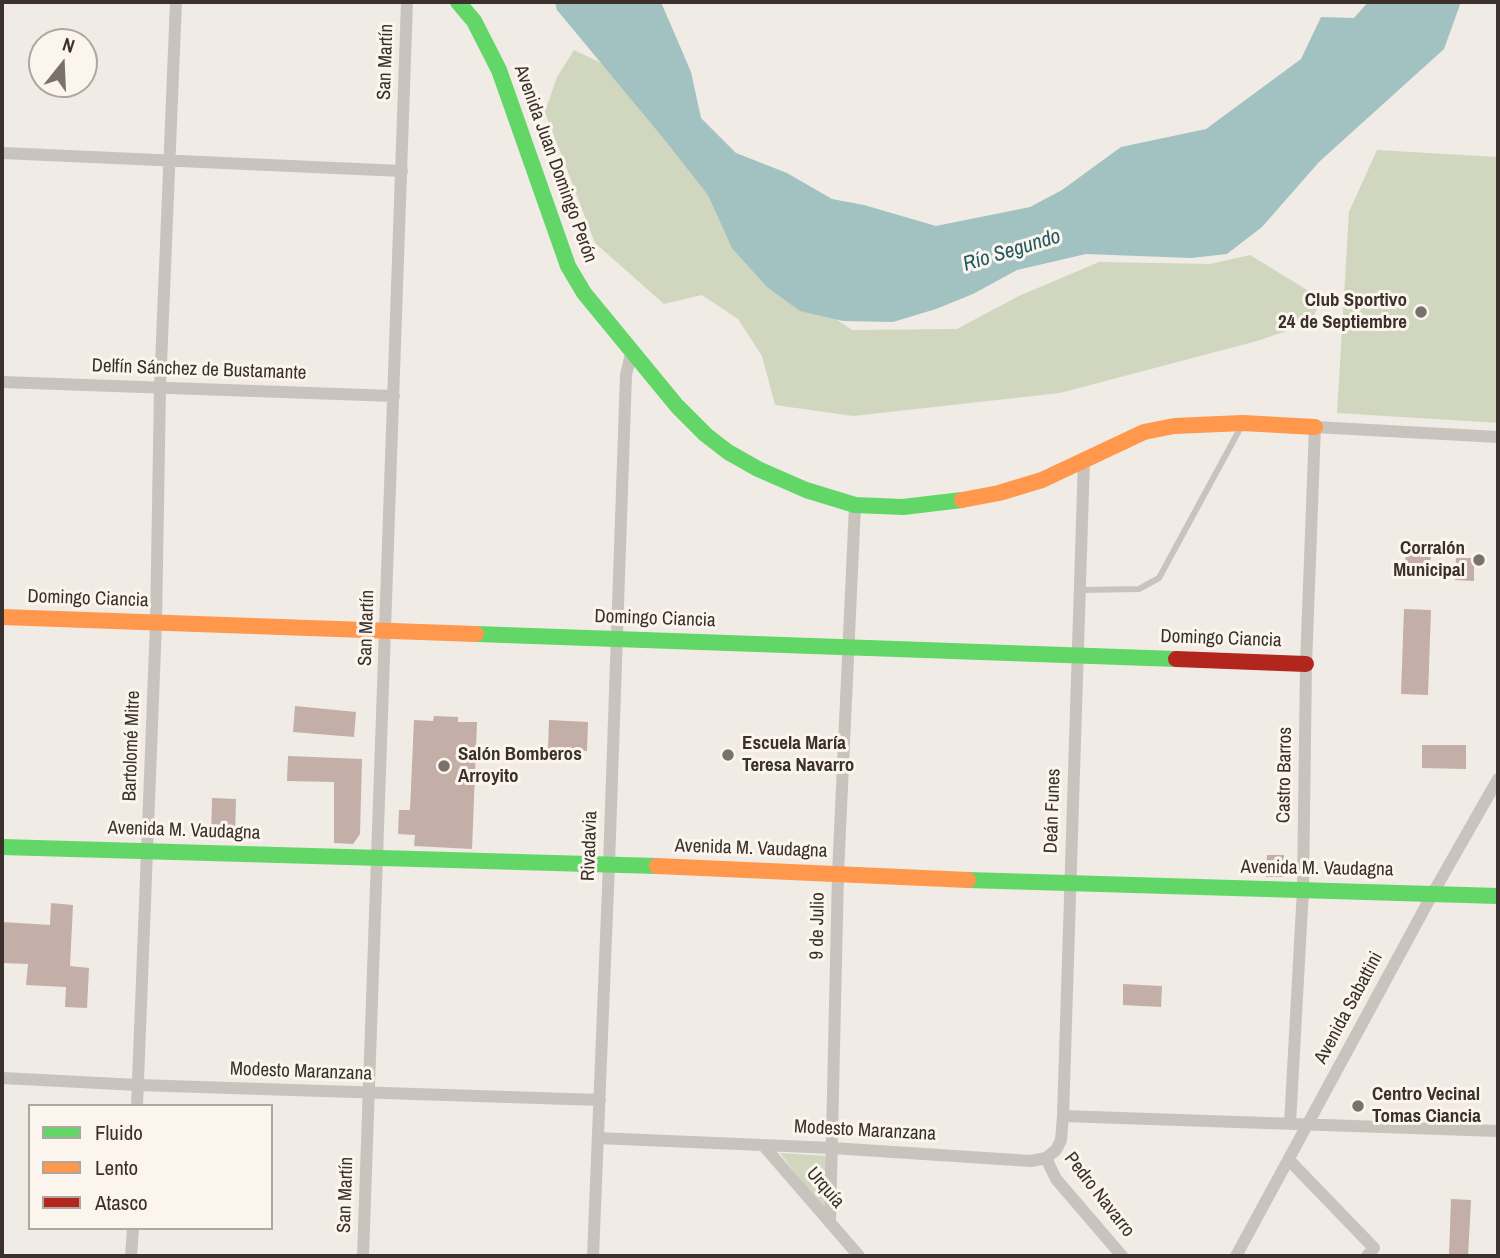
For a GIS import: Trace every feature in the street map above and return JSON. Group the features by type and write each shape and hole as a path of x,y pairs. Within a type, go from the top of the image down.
{"main road":[{"path":"453,2 474,21"},
{"path":"458,2 474,21"},
{"name":"Avenida Juan Domingo Perón","path":"474,21 499,70 568,266 584,293 631,354 677,406 728,452 758,469 806,490 855,505 914,506 999,493 1042,480 1144,432 1195,424 1243,423 1315,427"},
{"name":"Domingo Ciancia","path":"2,617 1306,664"},
{"name":"Avenida M. Vaudagna","path":"2,848 610,864 1070,884 1498,896"}],"street":[{"name":"Bartolomé Mitre","path":"137,1104 156,623 160,388 176,2"},
{"name":"San Martín","path":"363,1256 407,2"},
{"path":"2,153 402,171"},
{"name":"Rivadavia","path":"595,1254 610,864 615,639 626,375 631,354"},
{"name":"Delfín Sánchez de Bustamante","path":"2,382 394,396"},
{"path":"1315,427 1498,438"},
{"name":"Castro Barros","path":"1290,1124 1303,890 1306,664 1315,427"},
{"name":"Deán Funes","path":"1046,1158 1056,1150 1063,1116 1084,459"},
{"name":"9 de Julio","path":"830,1223 838,874 855,505"},
{"name":"Avenida Sabattini","path":"1236,1256 1498,779"},
{"name":"Modesto Maranzana","path":"2,1078 600,1100"},
{"path":"1063,1116 1498,1132"},
{"name":"Modesto Maranzana","path":"598,1138 831,1148 1031,1161 1046,1158"},
{"name":"Urquía","path":"763,1145 859,1256"},
{"name":"Pedro Navarro","path":"1046,1158 1056,1179 1122,1256"},
{"path":"1289,1160 1374,1248 1367,1256"},
{"path":"131,1256 132,1230"}],"lane":[{"path":"1080,590 1139,589 1159,578 1243,423"}],"green space":[{"path":"574,50 624,74 783,283 852,330 957,329 1019,296 1099,262 1210,264 1250,255 1322,299 1310,323 1257,341 1060,393 853,416 775,405 762,356 738,319 702,295 664,304 595,243 545,112 557,77"},
{"name":"Club Sportivo 24 de Septiembre","path":"1377,150 1498,157 1498,423 1337,413 1349,212"},
{"path":"780,1153 827,1156 824,1210"}],"water":[{"name":"Río Segundo","path":"555,2 661,2 691,72 701,118 736,153 787,173 832,199 864,205 936,226 1030,207 1062,190 1121,147 1206,129 1301,59 1321,17 1354,18 1368,2 1461,2 1444,49 1319,162 1262,227 1227,254 1191,258 1086,254 1017,270 973,294 893,322 843,321 800,311 767,287 732,248 708,195 557,10"}],"building":[{"path":"1406,545 1431,546 1430,578 1405,577"},
{"path":"1456,558 1474,558 1474,581 1455,580"},
{"path":"1404,609 1431,610 1428,695 1401,694"},
{"path":"295,706 356,712 354,737 293,732"},
{"name":"Salón Bomberos Arroyito","path":"434,716 458,717 458,722 477,722 472,849 414,846 415,835 398,834 399,810 410,810 414,720 433,721"},
{"path":"549,720 588,722 587,751 548,749"},
{"path":"1422,745 1466,745 1466,769 1422,768"},
{"path":"288,756 362,759 360,834 353,844 334,843 334,782 287,781"},
{"path":"212,798 236,799 235,838 211,838"},
{"path":"1267,855 1284,855 1284,877 1266,877"},
{"path":"51,903 73,905 70,966 89,968 87,1008 65,1007 66,987 26,985 28,964 2,963 2,922 50,925"},
{"path":"1123,984 1162,986 1161,1007 1123,1005"},
{"path":"1451,1199 1471,1200 1468,1256 1449,1256"}],"traffic: fast":[{"path":"458,2 474,21 499,70 568,266 584,293 677,406 706,435 728,452 758,469 806,490 855,505 903,507 962,500"},
{"path":"476,634 1176,659"},
{"path":"2,847 657,866"},
{"path":"968,880 1498,896"}],"traffic: slow":[{"path":"962,500 999,493 1042,480 1144,432 1174,426 1243,423 1315,427"},
{"path":"2,617 476,634"},
{"path":"657,866 968,880"}],"traffic: jam":[{"path":"1176,659 1306,664"}],"place":[{"name":"Club Sportivo 24 de Septiembre","path":"1421,312"},
{"name":"Corralón Municipal","path":"1479,560"},
{"name":"Escuela María Teresa Navarro","path":"728,755"},
{"name":"Salón Bomberos Arroyito","path":"444,766"},
{"name":"Centro Vecinal Tomas Ciancia","path":"1358,1106"}]}
